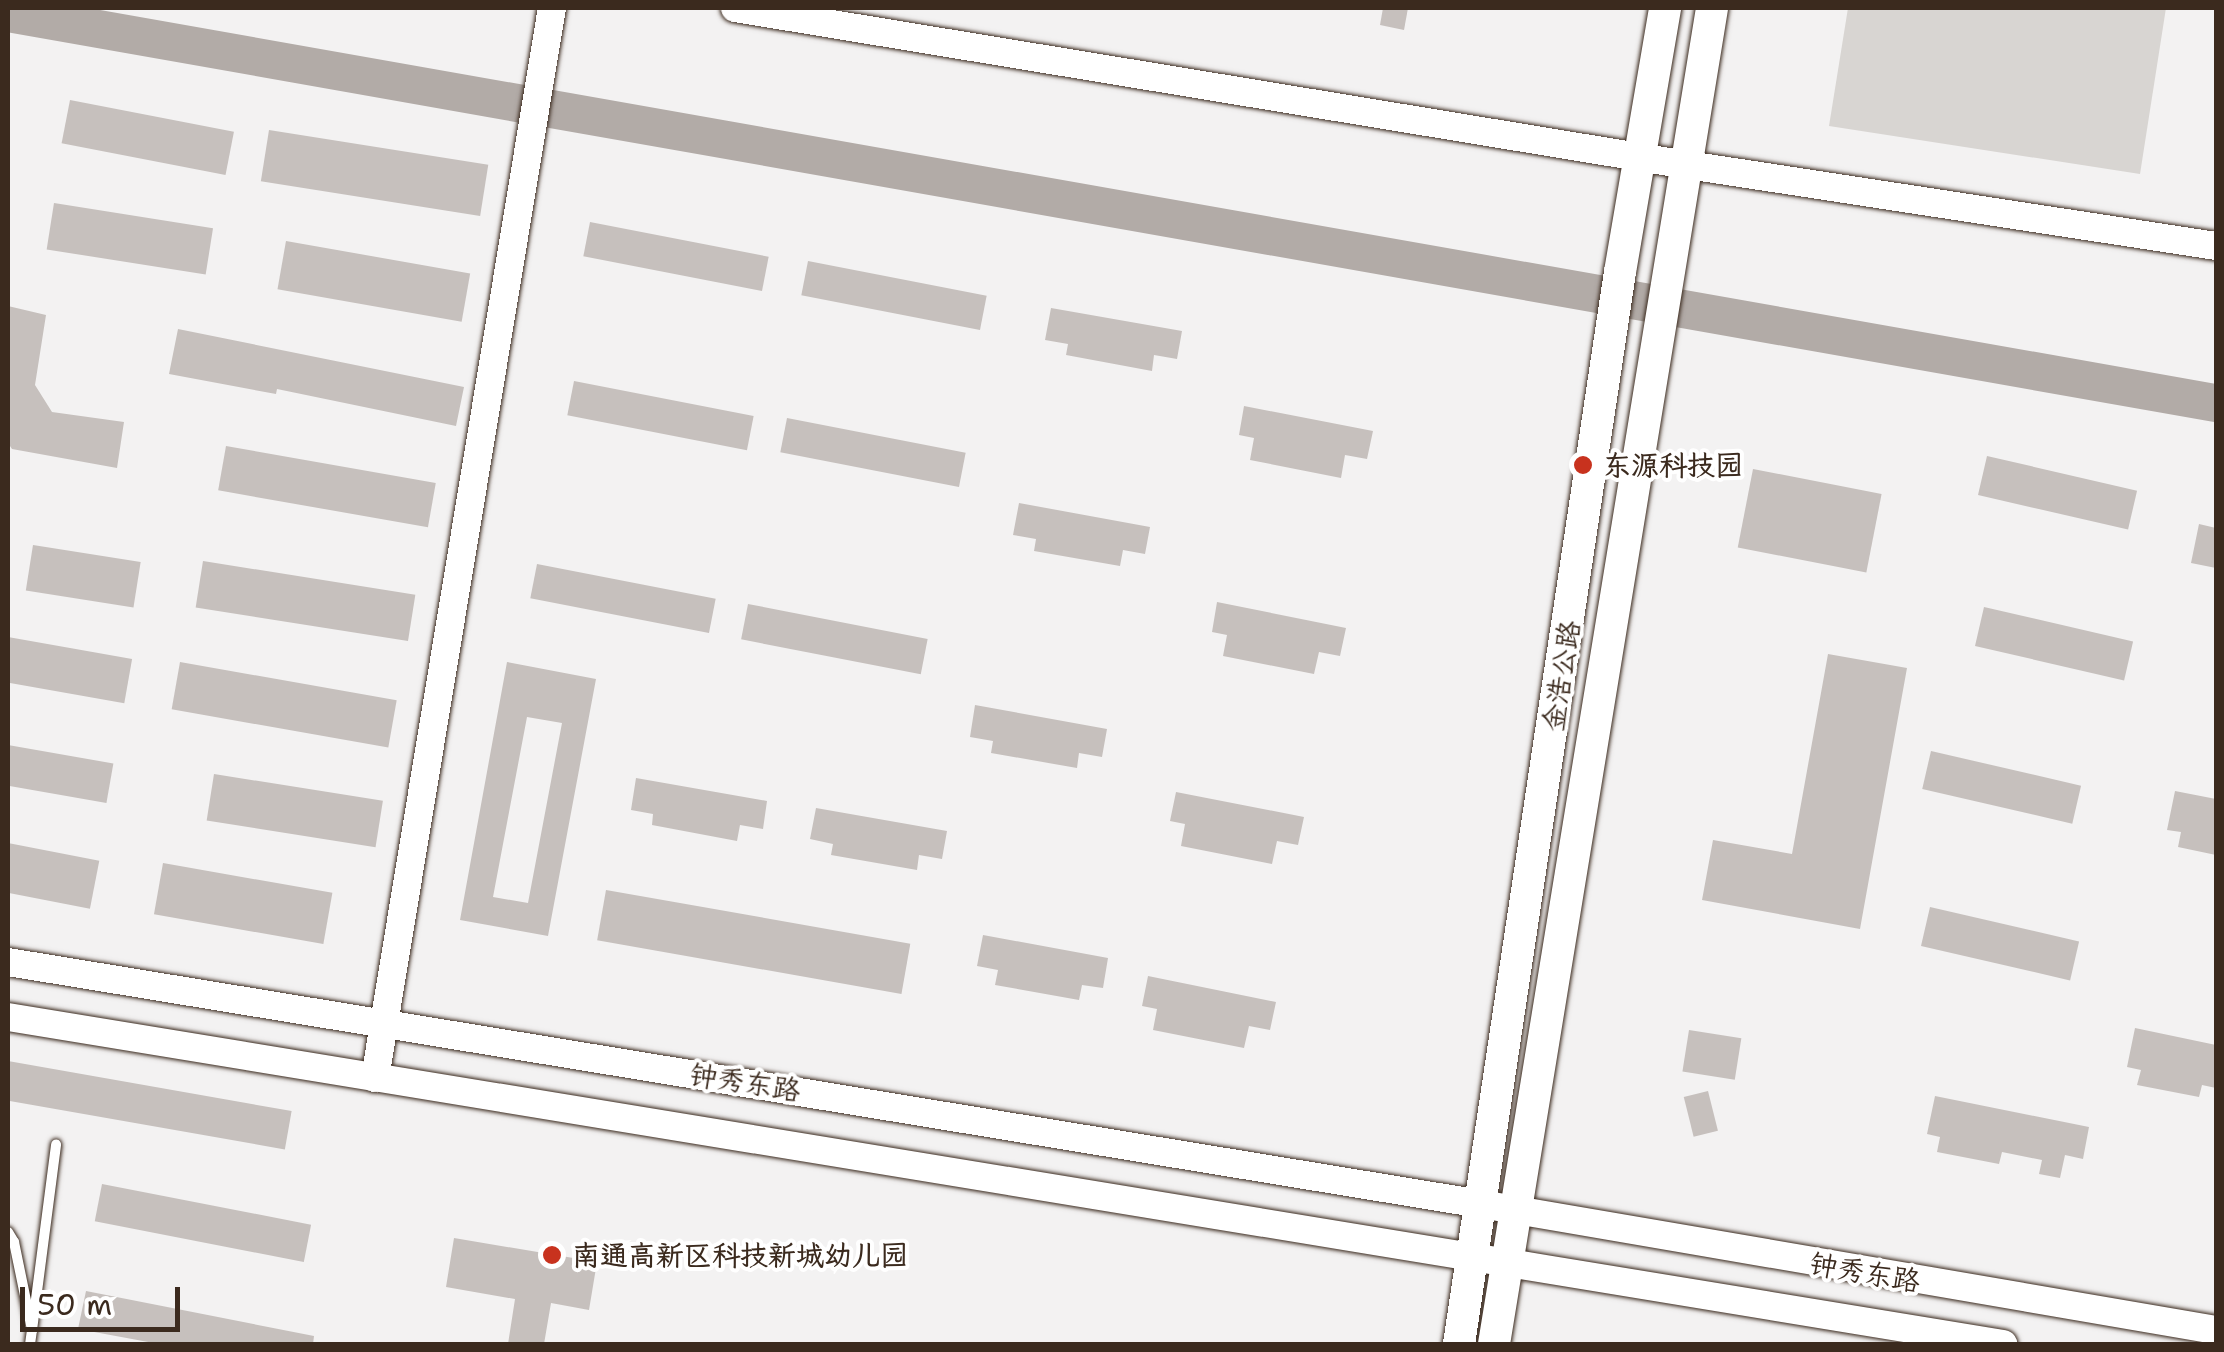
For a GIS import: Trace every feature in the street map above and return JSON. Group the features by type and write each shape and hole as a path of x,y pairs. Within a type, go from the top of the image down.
{"main road":[{"path":"375,1078 552,8"},
{"path":"735,8 2216,246"},
{"name":"金浩公路","path":"1459,1344 1610,334 1666,8"},
{"path":"1494,1344 1712,8"},
{"name":"钟秀东路","path":"8,962 1481,1204 2216,1330"},
{"name":"钟秀东路","path":"8,1017 2003,1344"}],"lane":[{"path":"30,1344 56,1145"},
{"path":"8,1232 14,1242 32,1330"}],"shaded area":[{"path":"1848,8 2166,8 2140,174 1829,126"}],"building":[{"path":"1383,8 1408,8 1404,30 1380,25"},
{"path":"70,100 234,132 226,175 62,143"},
{"path":"269,130 488,165 480,216 261,181"},
{"path":"54,203 213,228 206,275 47,249"},
{"path":"590,222 769,257 762,291 583,256"},
{"path":"286,241 470,273 462,322 277,289"},
{"path":"808,261 987,296 980,330 801,295"},
{"path":"8,306 46,315 35,385 52,412 124,422 117,468 12,449 8,443"},
{"path":"1051,308 1182,331 1177,359 1154,355 1152,371 1066,355 1068,344 1045,340"},
{"path":"178,329 464,387 456,426 277,389 276,394 169,374"},
{"path":"574,381 754,416 747,450 567,415"},
{"path":"1244,406 1373,431 1367,459 1345,455 1341,478 1250,460 1254,438 1239,435"},
{"path":"787,418 966,453 959,487 780,452"},
{"path":"226,446 436,483 428,527 218,490"},
{"path":"1987,456 2137,491 2128,530 1978,495"},
{"path":"1753,469 1882,494 1866,573 1738,548"},
{"path":"1019,503 1150,527 1145,554 1123,550 1120,566 1034,551 1036,539 1013,535"},
{"path":"2199,524 2216,528 2216,568 2191,563"},
{"path":"33,545 141,562 133,607 26,590"},
{"path":"203,561 415,595 408,641 196,607"},
{"path":"537,564 716,599 709,633 530,598"},
{"path":"1217,602 1346,628 1340,656 1319,652 1314,674 1223,656 1227,635 1212,632"},
{"path":"748,604 928,639 921,674 741,639"},
{"path":"1984,607 2133,641 2124,680 1975,646"},
{"path":"8,637 132,659 124,703 8,683"},
{"path":"1828,654 1907,668 1860,929 1702,900 1713,840 1792,854"},
{"path":"180,662 397,700 388,747 172,709"},
{"path":"507,662 596,679 548,936 460,920","holes":["527,717 562,723 528,903 493,897"]},
{"path":"975,705 1107,729 1102,757 1079,753 1077,768 991,753 993,741 970,737"},
{"path":"8,745 113,764 106,803 8,786"},
{"path":"1931,751 2081,786 2072,824 1922,789"},
{"path":"214,774 383,801 376,847 207,820"},
{"path":"636,778 767,801 763,829 740,825 737,841 652,825 653,814 631,810"},
{"path":"2175,791 2216,799 2216,855 2178,847 2181,832 2167,830"},
{"path":"1176,792 1304,817 1298,845 1277,841 1272,864 1181,846 1185,824 1170,821"},
{"path":"816,808 947,831 942,859 919,855 917,870 831,855 833,844 810,839"},
{"path":"8,843 99,861 90,909 8,893"},
{"path":"163,863 332,893 323,944 154,914"},
{"path":"606,890 910,944 901,994 597,940"},
{"path":"1930,907 2079,941 2070,980 1921,946"},
{"path":"983,935 1108,958 1103,988 1082,985 1079,1000 995,985 998,970 977,966"},
{"path":"1148,976 1276,1002 1270,1030 1249,1026 1244,1048 1153,1030 1157,1009 1142,1006"},
{"path":"2135,1028 2216,1045 2216,1088 2202,1085 2199,1097 2137,1085 2141,1070 2127,1067"},
{"path":"1689,1030 1741,1038 1735,1080 1682,1071"},
{"path":"8,1061 292,1111 285,1149 8,1101"},
{"path":"1708,1091 1718,1131 1694,1137 1684,1097"},
{"path":"1935,1096 2089,1127 2083,1159 2065,1155 2060,1178 2039,1174 2042,1160 2002,1152 1999,1164 1937,1152 1940,1137 1927,1134"},
{"path":"102,1184 311,1225 304,1262 95,1221"},
{"path":"454,1238 597,1262 589,1310 551,1303 544,1344 508,1344 515,1299 446,1287"},
{"path":"86,1291 314,1336 313,1344 159,1344 78,1329"}],"waterway":[{"path":"8,13 2216,403"}],"place":[{"name":"东源科技园","path":"1583,465"},
{"name":"南通高新区科技新城幼儿园","path":"552,1255"}]}
